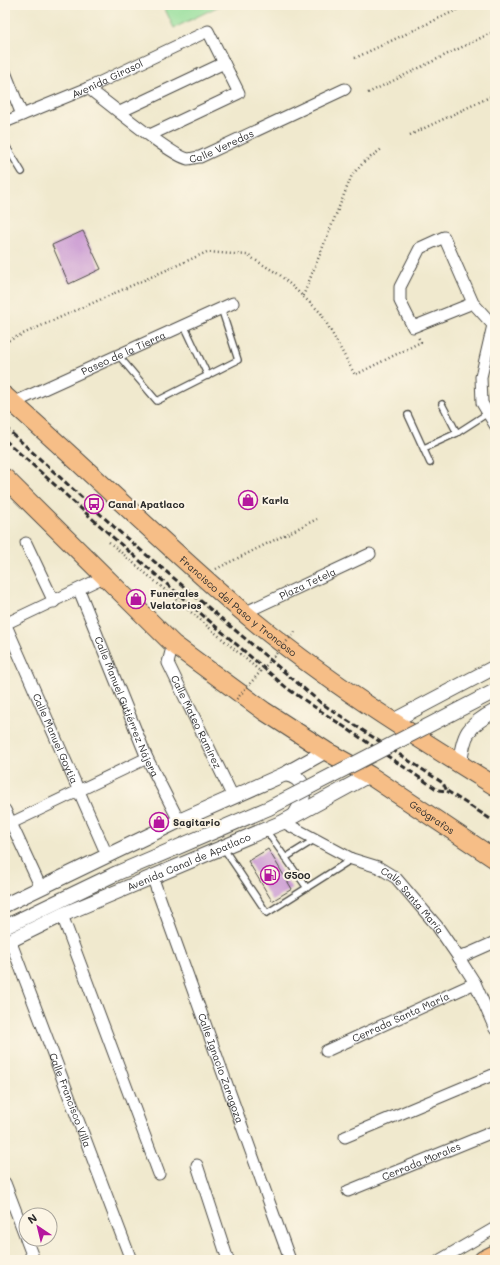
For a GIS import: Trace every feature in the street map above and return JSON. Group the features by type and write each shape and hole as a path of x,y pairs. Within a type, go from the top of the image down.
{"main road":[{"name":"Francisco del Paso y Troncoso","path":"9,400 204,578 244,613 303,660 391,722 495,786"},
{"path":"5,478 106,576 173,644 264,711 326,751 369,775"},
{"name":"Geógrafos","path":"369,775 495,859"},
{"path":"483,1260 495,1254"}],"street":[{"name":"Avenida Girasol","path":"5,122 88,88 208,31 224,63"},
{"path":"120,112 224,63 239,93 150,136"},
{"path":"5,72 22,115"},
{"name":"Calle Veredas","path":"88,88 150,136 179,156 189,159 344,89"},
{"path":"473,303 413,326 400,301 400,287 420,248 444,237 473,303 494,324 481,377 482,403 495,425"},
{"name":"Paseo de la Tierra","path":"9,400 118,355 233,303"},
{"path":"26,543 54,602"},
{"name":"Plaza Tetela","path":"244,613 370,554"},
{"path":"5,623 54,602 106,576"},
{"name":"Calle Manuel Gutiérrez Nájera","path":"78,590 147,758 179,821"},
{"name":"Calle Manuel Goytia","path":"5,623 107,855"},
{"name":"Calle Mateo Ramírez","path":"173,644 168,663 233,797"},
{"path":"391,722 489,670"},
{"path":"489,670 483,680 486,693 495,701"},
{"path":"5,926 115,874 269,808 495,691"},
{"path":"460,764 462,746 466,734 478,720 495,711"},
{"path":"5,905 179,821 285,774 326,751"},
{"path":"8,825 147,758"},
{"path":"285,774 297,778 303,787 304,795 302,804 289,818"},
{"name":"Avenida Canal de Apatlaco","path":"8,941 62,915 289,818 369,775"},
{"path":"5,810 8,825 41,888"},
{"name":"Calle Santa María","path":"289,818 314,840 352,859 378,868 396,878 432,920 459,958 475,983 495,1029"},
{"name":"Calle Ignacio Zaragoza","path":"152,876 290,1260"},
{"path":"62,915 159,1174"},
{"name":"Calle Francisco Villa","path":"8,941 131,1260"},
{"path":"459,958 495,942"},
{"name":"Cerrada Santa María","path":"326,1051 475,983"},
{"path":"345,1137 495,1074"},
{"name":"Cerrada Morales","path":"348,1191 495,1131"},
{"path":"197,1165 228,1260"},
{"path":"5,1183 18,1218"},
{"path":"440,1260 495,1228"},
{"path":"29,1247 34,1260"}],"lane":[{"path":"5,144 22,172"},
{"path":"118,355 157,401 238,360 221,308"},
{"path":"184,325 208,376"},
{"path":"442,404 457,433"},
{"path":"424,448 457,433 488,413"},
{"path":"408,415 430,463"},
{"path":"265,829 307,888"},
{"path":"285,858 314,840"},
{"path":"222,847 267,913 352,859"}],"path":[{"path":"355,58 467,5"},
{"path":"368,93 495,31"},
{"path":"410,135 494,94"},
{"path":"303,296 352,175 364,162 383,148"},
{"path":"204,578 217,568 317,519"},
{"path":"109,542 261,672"},
{"path":"234,702 295,632"}],"green space":[{"path":"163,5 221,5 174,28"}],"building":[{"path":"83,231 101,269 69,284 52,245"},
{"name":"G500","path":"268,849 292,889 272,901 248,861"}],"railway":[{"path":"5,427 123,535 321,703 443,783 447,791"},
{"path":"5,440 117,541 288,689 438,790 447,791 495,822"}],"place":[{"name":"Karla","path":"248,500"},
{"name":"Canal Apatlaco","path":"94,504"},
{"name":"Funerales Velatorios","path":"136,599"},
{"name":"Sagitario","path":"159,822"},
{"name":"G500","path":"270,875"}]}
